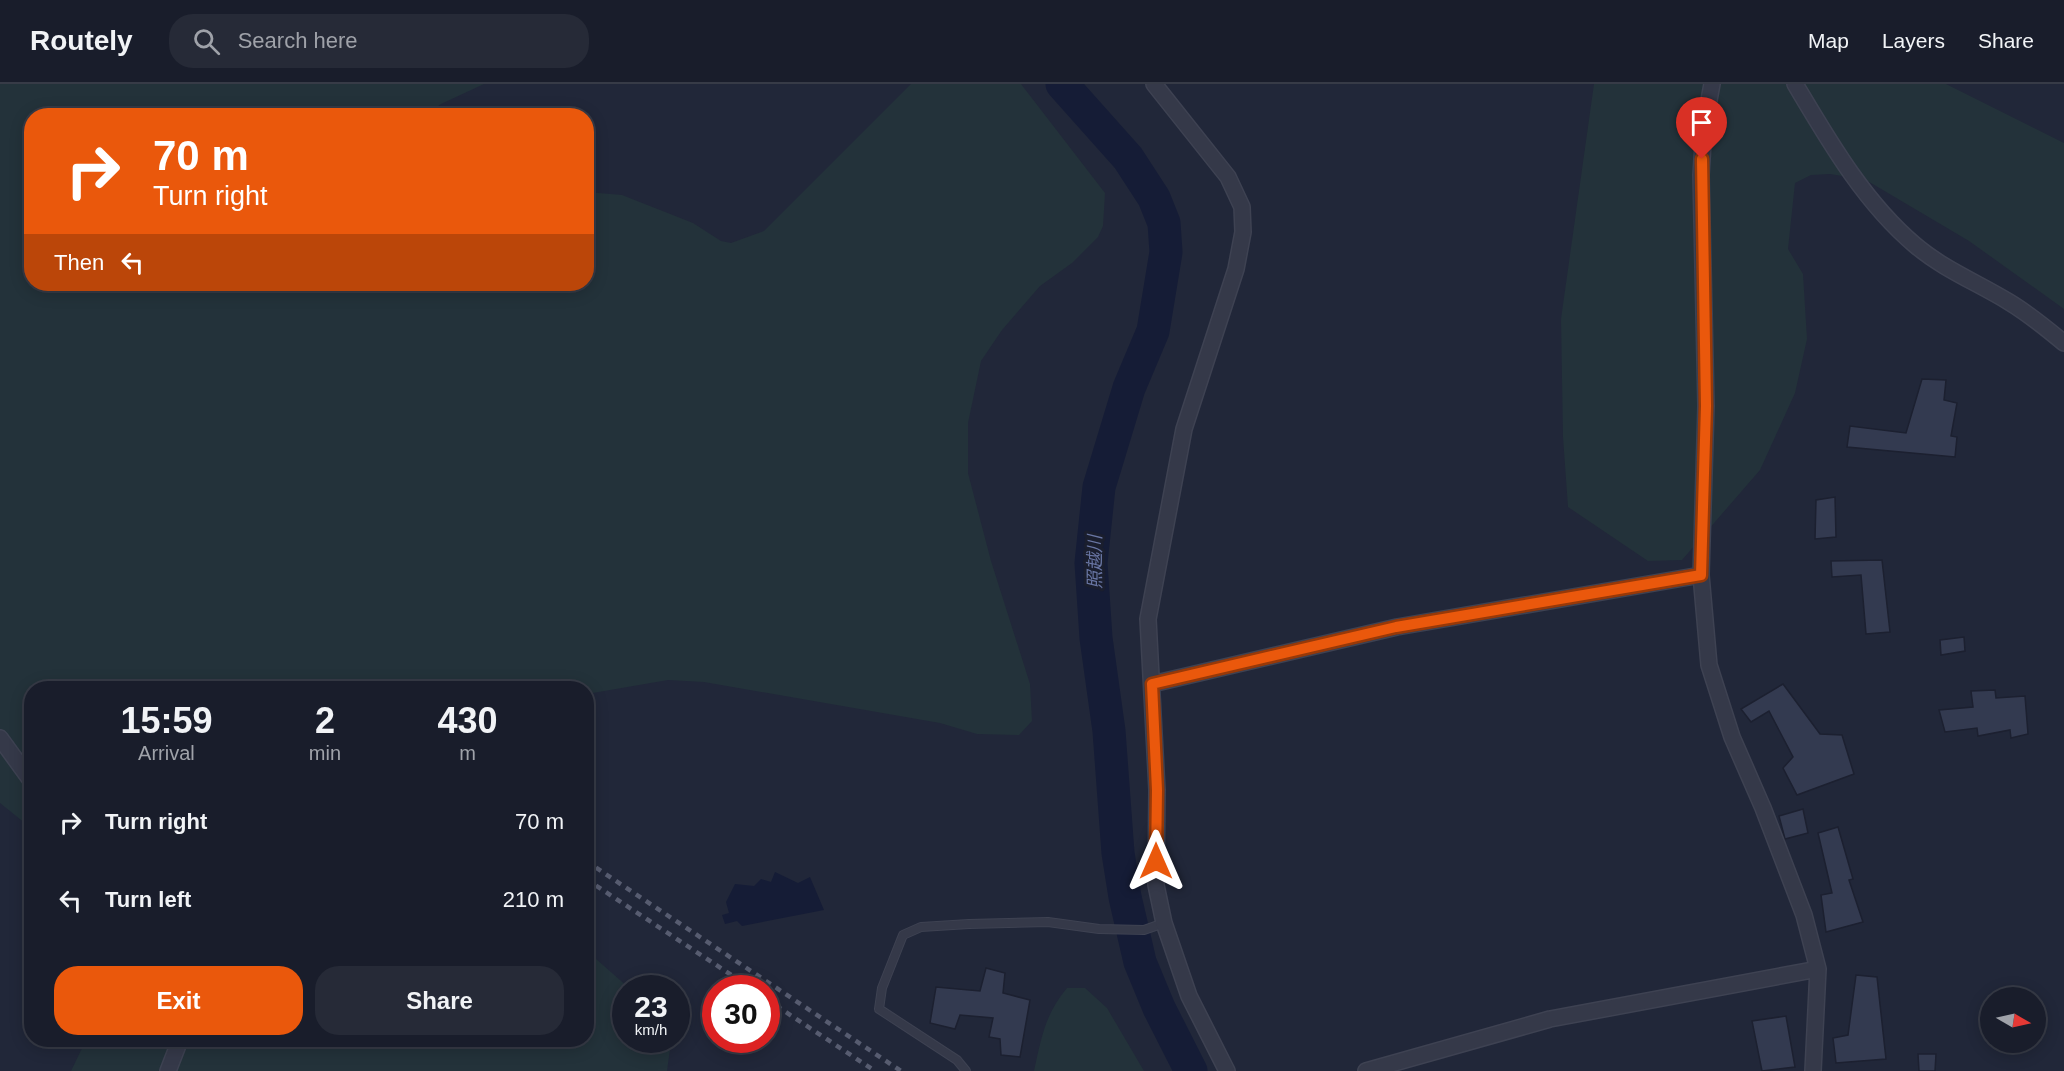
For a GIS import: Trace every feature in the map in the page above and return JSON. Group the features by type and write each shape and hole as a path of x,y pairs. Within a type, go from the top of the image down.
{"street":[{"path":"1154,84 1228,177 1242,207 1243,232 1236,269 1184,429 1148,619 1157,790 1156,885 1164,923 1189,996 1227,1071"},
{"path":"1712,84 1704,126 1701,175 1706,406 1701,575 1709,665 1732,737 1763,808 1804,915 1818,969 1813,1071"},
{"path":"1795,84 1828,139 1874,203 1915,245 1947,267 2010,303 2064,343"},
{"path":"1152,684 1396,627 1701,575"},
{"path":"0,738 24,771"},
{"path":"1366,1071 1550,1019 1818,969"},
{"path":"168,1071 177,1047"}],"lane":[{"path":"966,1071 957,1060 879,1009 882,988 903,935 921,927 1036,922 1099,929 1144,930 1164,923"}],"shaded area":[{"path":"0,84 484,84 435,108 24,108 24,291 594,291 594,193 622,195 693,223 721,241 731,243 764,231 911,84 1021,84 1105,193 1103,226 1098,237 1072,263 1040,286 1002,330 981,361 968,423 968,473 991,561 1030,684 1032,721 1019,735 977,734 940,723 704,682 668,680 594,693 594,681 24,681 24,822 0,803"},
{"path":"1594,84 1946,84 2064,143 2064,309 1969,241 1866,180 1830,174 1811,175 1795,183 1788,249 1803,274 1807,339 1795,393 1760,470 1682,560 1648,561 1568,507 1563,437 1561,319"},
{"path":"594,957 614,975 612,975 612,1053 669,1053 667,1071 71,1071 83,1047 594,1047"},
{"path":"1067,988 1085,988 1107,1008 1144,1071 1034,1071 1049,1017"}],"water":[{"path":"775,872 798,883 810,877 824,910 742,926 737,921 725,924 722,915 729,913 726,902 735,884 754,886 761,879 771,882"}],"building":[{"path":"1922,379 1946,380 1944,400 1957,403 1951,436 1957,437 1955,457 1847,447 1850,426 1906,433"},
{"path":"1835,497 1836,537 1815,539 1816,500"},
{"path":"1882,560 1890,632 1866,634 1861,575 1832,577 1831,561"},
{"path":"1964,637 1965,651 1941,655 1940,640"},
{"path":"1783,684 1820,734 1842,735 1854,774 1797,795 1783,768 1793,757 1769,711 1751,722 1741,709"},
{"path":"1995,690 1996,698 2025,696 2028,734 2011,738 2010,730 1978,736 1977,728 1945,732 1939,710 1973,707 1971,691"},
{"path":"1803,809 1808,833 1785,839 1779,816"},
{"path":"1838,827 1853,879 1849,880 1863,922 1826,932 1821,895 1832,893 1818,833"},
{"path":"986,968 1005,973 1003,993 1030,1000 1020,1057 1001,1055 1000,1039 989,1037 993,1018 960,1015 955,1029 930,1023 936,987 980,991"},
{"path":"1856,975 1877,977 1886,1059 1836,1063 1833,1038 1848,1035"},
{"path":"1786,1016 1795,1067 1762,1071 1752,1021"},
{"path":"1918,1054 1936,1054 1935,1071 1919,1071"}],"waterway":[{"name":"照越川","path":"1062,84 1128,158 1154,198 1164,223 1166,252 1153,331 1129,388 1099,487 1091,563 1096,638 1109,731 1118,853 1125,897 1140,962 1159,1008 1191,1071"}],"railway":[{"path":"594,866 901,1071"},
{"path":"594,884 731,975"},
{"path":"780,1008 875,1071"}],"route":[{"path":"1156,861 1157,790 1152,684 1396,627 1701,575 1706,406 1702,159"}]}
